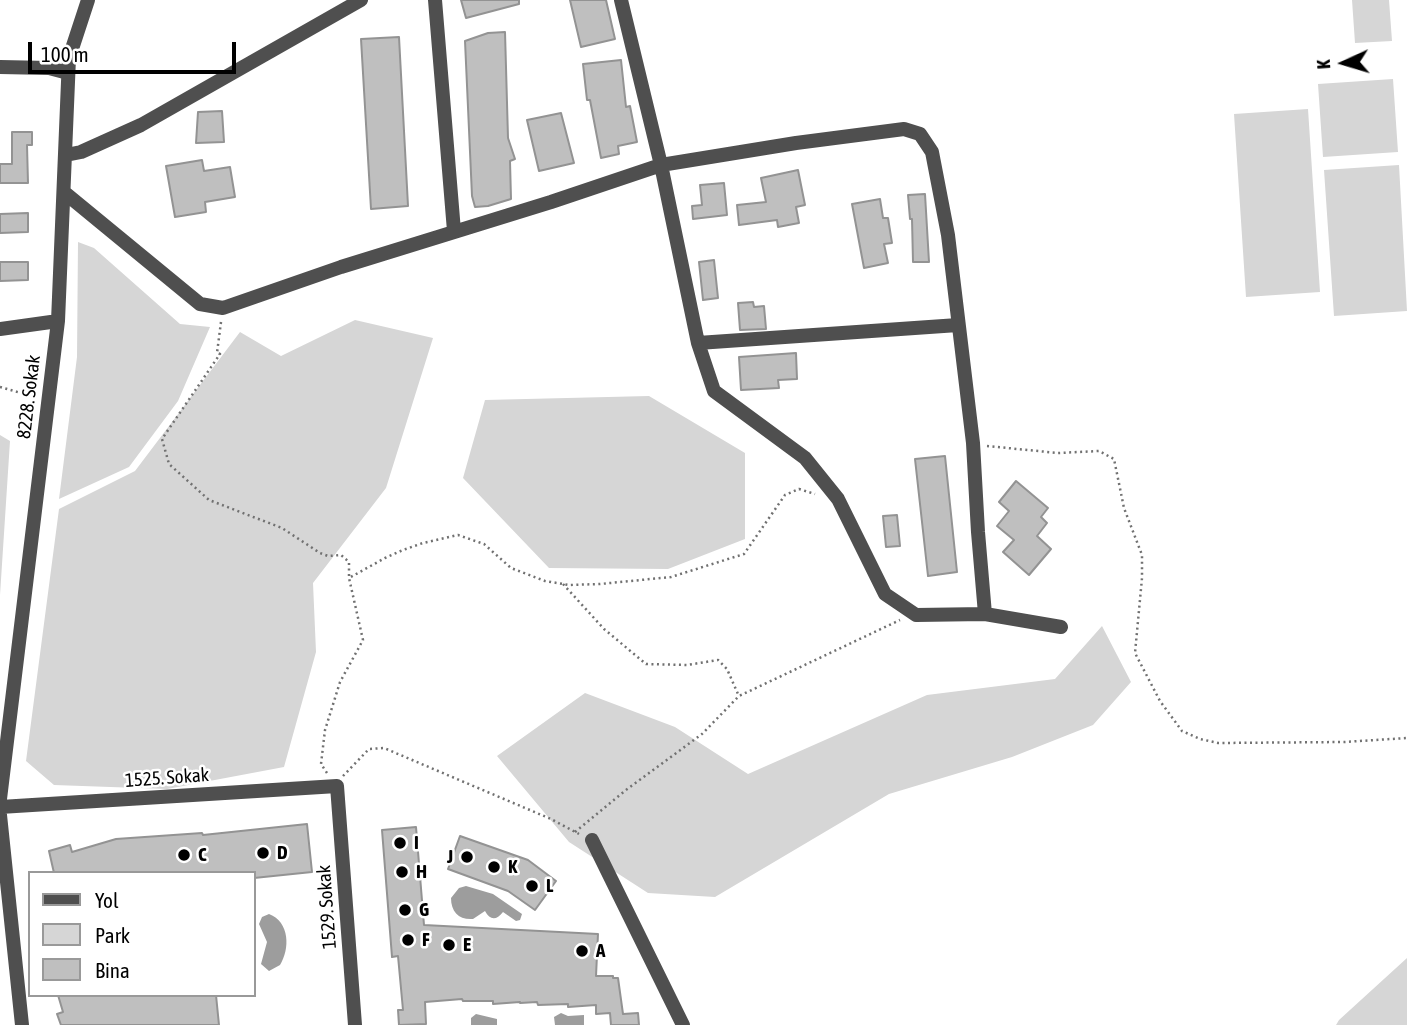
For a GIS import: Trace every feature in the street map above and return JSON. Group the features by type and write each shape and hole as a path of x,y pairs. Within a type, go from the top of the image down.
{"street":[{"name":"8228. Sokak","path":"0,799 58,321 69,58 88,0"},
{"path":"66,155 81,152 141,125 360,0"},
{"path":"435,0 454,230"},
{"path":"621,0 661,165 698,343 714,391 804,458 838,499 886,594 916,615 985,614 1061,627"},
{"path":"0,67 49,68 68,73"},
{"path":"65,193 201,303 223,308 454,230 551,202 661,165 904,129 920,134 932,152 940,186 974,443 985,614"},
{"path":"0,329 58,321"},
{"path":"698,343 958,325"},
{"name":"1525. Sokak","path":"0,807 337,786"},
{"name":"1529. Sokak","path":"337,786 355,1025"},
{"path":"0,816 22,1025"},
{"path":"592,841 683,1025"}],"path":[{"path":"223,308 217,353 220,354 162,439 169,464 209,500 282,528 320,553 328,556 341,555 349,562 349,578 363,640 340,682 325,730 321,764 337,786 343,775 369,749 384,748 592,841"},
{"path":"0,387 48,401"},
{"path":"974,443 1058,453 1098,451 1114,459 1131,533 1142,555 1135,653 1160,701 1182,732 1218,743 1344,742 1407,738"},
{"path":"349,578 403,550 458,535 484,544 511,568 545,581 600,584 671,577 744,554 785,495 799,489 838,499"},
{"path":"563,584 604,629 646,664 687,665 718,660 727,668 739,695"},
{"path":"575,832 702,734 739,695 892,623 916,615"}],"green space":[{"path":"1352,0 1389,0 1392,41 1355,43"},
{"path":"1393,79 1398,152 1323,157 1318,84"},
{"path":"1308,109 1320,292 1246,297 1234,114"},
{"path":"1399,165 1407,311 1334,316 1324,170"},
{"path":"78,242 94,248 180,324 210,327 178,401 129,467 59,499 77,357"},
{"path":"355,320 433,338 386,488 313,583 316,652 284,767 167,789 54,785 26,761 59,509 135,471 240,332 281,356"},
{"path":"649,396 745,453 745,539 668,569 549,568 463,478 485,400"},
{"path":"0,435 10,441 0,595"},
{"path":"1102,626 1131,682 1093,725 1012,757 889,794 715,897 648,893 569,842 497,756 585,693 675,727 748,774 927,695 1055,679"},
{"path":"1407,958 1407,1025 1336,1025 1339,1020"}],"shaded area":[{"path":"466,886 493,894 522,914 520,920 516,921 503,912 496,918 491,918 485,911 473,919 460,916 452,907 451,898 459,888"},
{"path":"269,914 281,923 286,944 280,965 269,971 261,964 267,942 259,924 262,917"},
{"path":"561,1013 568,1016 584,1015 584,1025 555,1025 554,1017"},
{"path":"476,1014 497,1019 497,1025 471,1025 471,1018"}],"building":[{"path":"461,0 519,0 519,4 466,18"},
{"path":"570,0 606,0 615,39 581,47"},
{"path":"505,32 508,138 515,159 510,161 511,199 475,207 472,196 465,41 488,33"},
{"path":"399,37 408,206 371,209 361,39"},
{"path":"621,60 626,107 630,106 637,142 618,146 619,154 601,158 590,100 587,100 583,64"},
{"path":"222,111 224,142 196,143 198,112"},
{"path":"561,113 574,163 539,171 527,120"},
{"path":"12,132 32,132 32,145 27,145 28,183 0,183 0,164 12,164"},
{"path":"202,160 204,171 230,167 235,197 205,202 206,212 175,217 166,166"},
{"path":"798,170 805,205 796,207 799,223 778,227 777,220 739,225 737,205 766,202 761,178"},
{"path":"724,183 727,215 693,219 692,206 702,205 700,185"},
{"path":"925,194 929,262 913,262 912,219 908,195"},
{"path":"880,199 883,218 888,218 892,243 884,244 888,263 864,268 852,204"},
{"path":"28,213 28,232 0,233 0,214"},
{"path":"714,260 718,298 703,300 699,262"},
{"path":"0,262 28,262 28,280 0,281"},
{"path":"753,302 754,307 764,306 766,329 740,330 738,303"},
{"path":"796,353 797,379 778,380 779,388 741,390 739,357"},
{"path":"945,456 957,572 928,576 915,459"},
{"path":"1016,481 1048,508 1041,517 1047,523 1037,536 1051,549 1029,575 1003,552 1014,540 997,526 1009,511 999,502"},
{"path":"897,515 900,546 886,547 883,516"},
{"path":"307,824 312,872 256,878 256,871 54,871 49,851 70,845 72,852 116,839 203,835"},
{"path":"416,827 424,925 598,934 596,976 618,978 623,1014 638,1013 639,1025 611,1025 610,1013 596,1014 596,1005 568,1007 568,1004 538,1005 537,1002 493,1004 493,1001 462,999 425,1002 426,1024 399,1025 398,1010 403,1010 398,956 392,957 382,830"},
{"path":"460,836 528,860 556,881 535,910 508,891 448,869"},
{"path":"59,997 216,997 219,1025 61,1025 57,1014 63,1012"}],"place":[{"name":"I","path":"400,843"},
{"name":"D","path":"263,853"},
{"name":"C","path":"184,855"},
{"name":"J","path":"467,857"},
{"name":"K","path":"494,867"},
{"name":"H","path":"402,872"},
{"name":"L","path":"532,886"},
{"name":"G","path":"405,910"},
{"name":"F","path":"408,940"},
{"name":"E","path":"449,945"},
{"name":"A","path":"582,951"}]}
